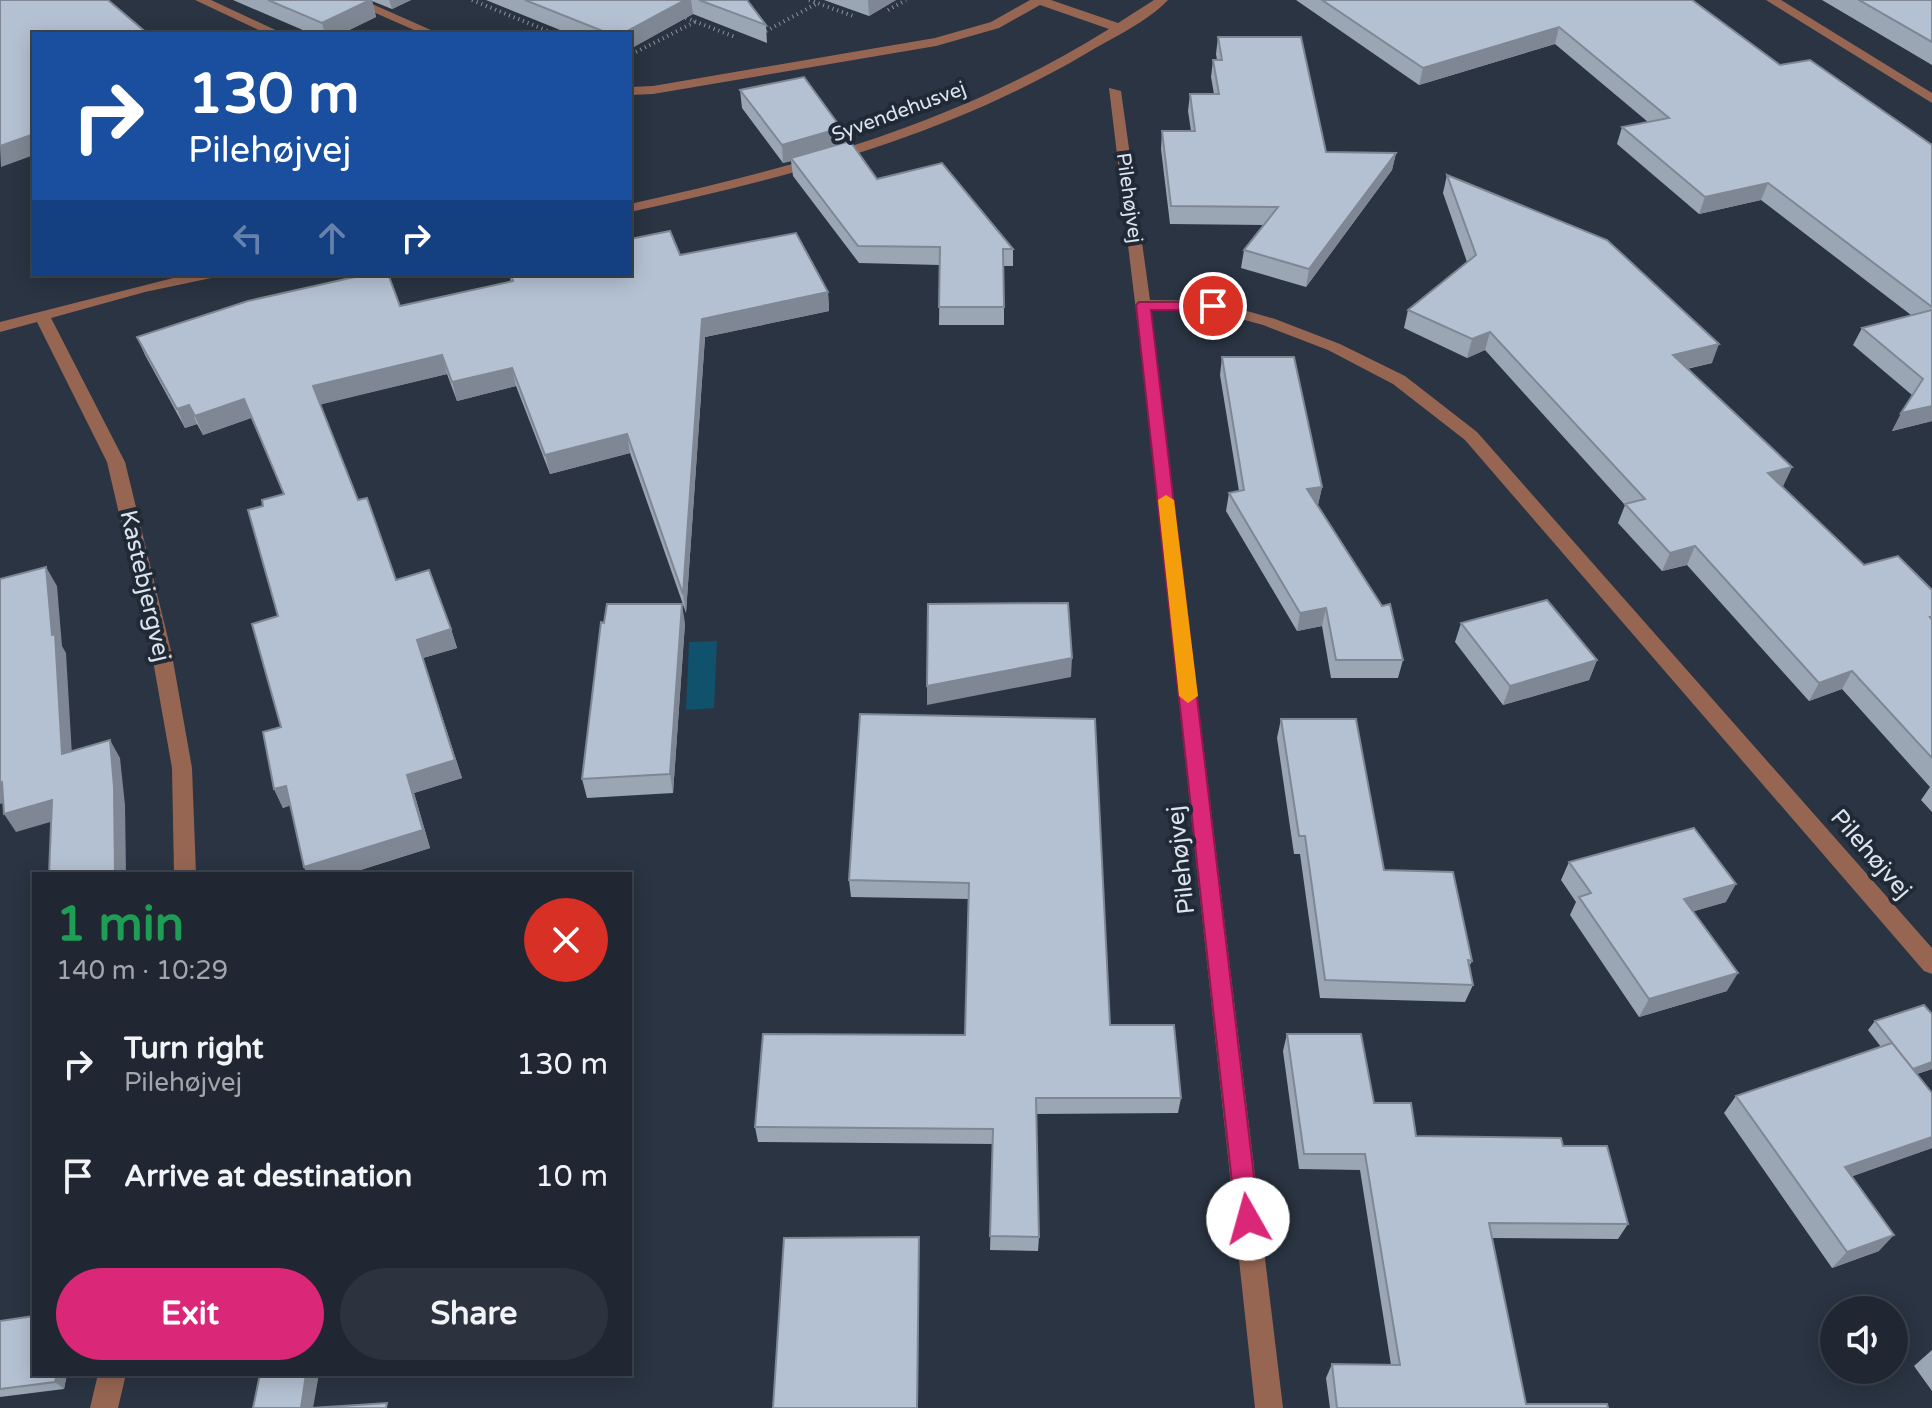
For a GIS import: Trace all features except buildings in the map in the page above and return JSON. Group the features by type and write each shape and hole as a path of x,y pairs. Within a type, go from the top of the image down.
{"street":[{"path":"201,0 273,32"},
{"path":"352,0 429,32"},
{"path":"632,91 653,90 936,42 995,25 1039,0 1120,28"},
{"name":"Syvendehusvej","path":"632,208 776,175 902,136 994,98 1061,64 1162,0"},
{"path":"1778,1 1932,99"},
{"name":"Pilehøjvej","path":"1114,91 1144,305 1269,1408"},
{"path":"0,327 143,288 201,276"},
{"name":"Pilehøjvej","path":"1144,305 1213,306 1269,322 1334,347 1399,380 1471,436 1932,964"},
{"name":"Kastebjergvej","path":"42,315 116,462 162,655 182,768 185,872"},
{"path":"104,1408 112,1376"}],"path":[{"path":"472,0 550,32"},
{"path":"809,0 855,17"},
{"path":"880,14 906,0"},
{"path":"758,35 818,3"},
{"path":"682,16 746,41"},
{"path":"632,54 696,22"}],"water":[{"path":"717,641 714,708 686,710 689,642"}],"slow traffic":[{"path":"1166,500 1188,696"}],"route":[{"path":"1213,306 1144,305 1248,1219"}]}
